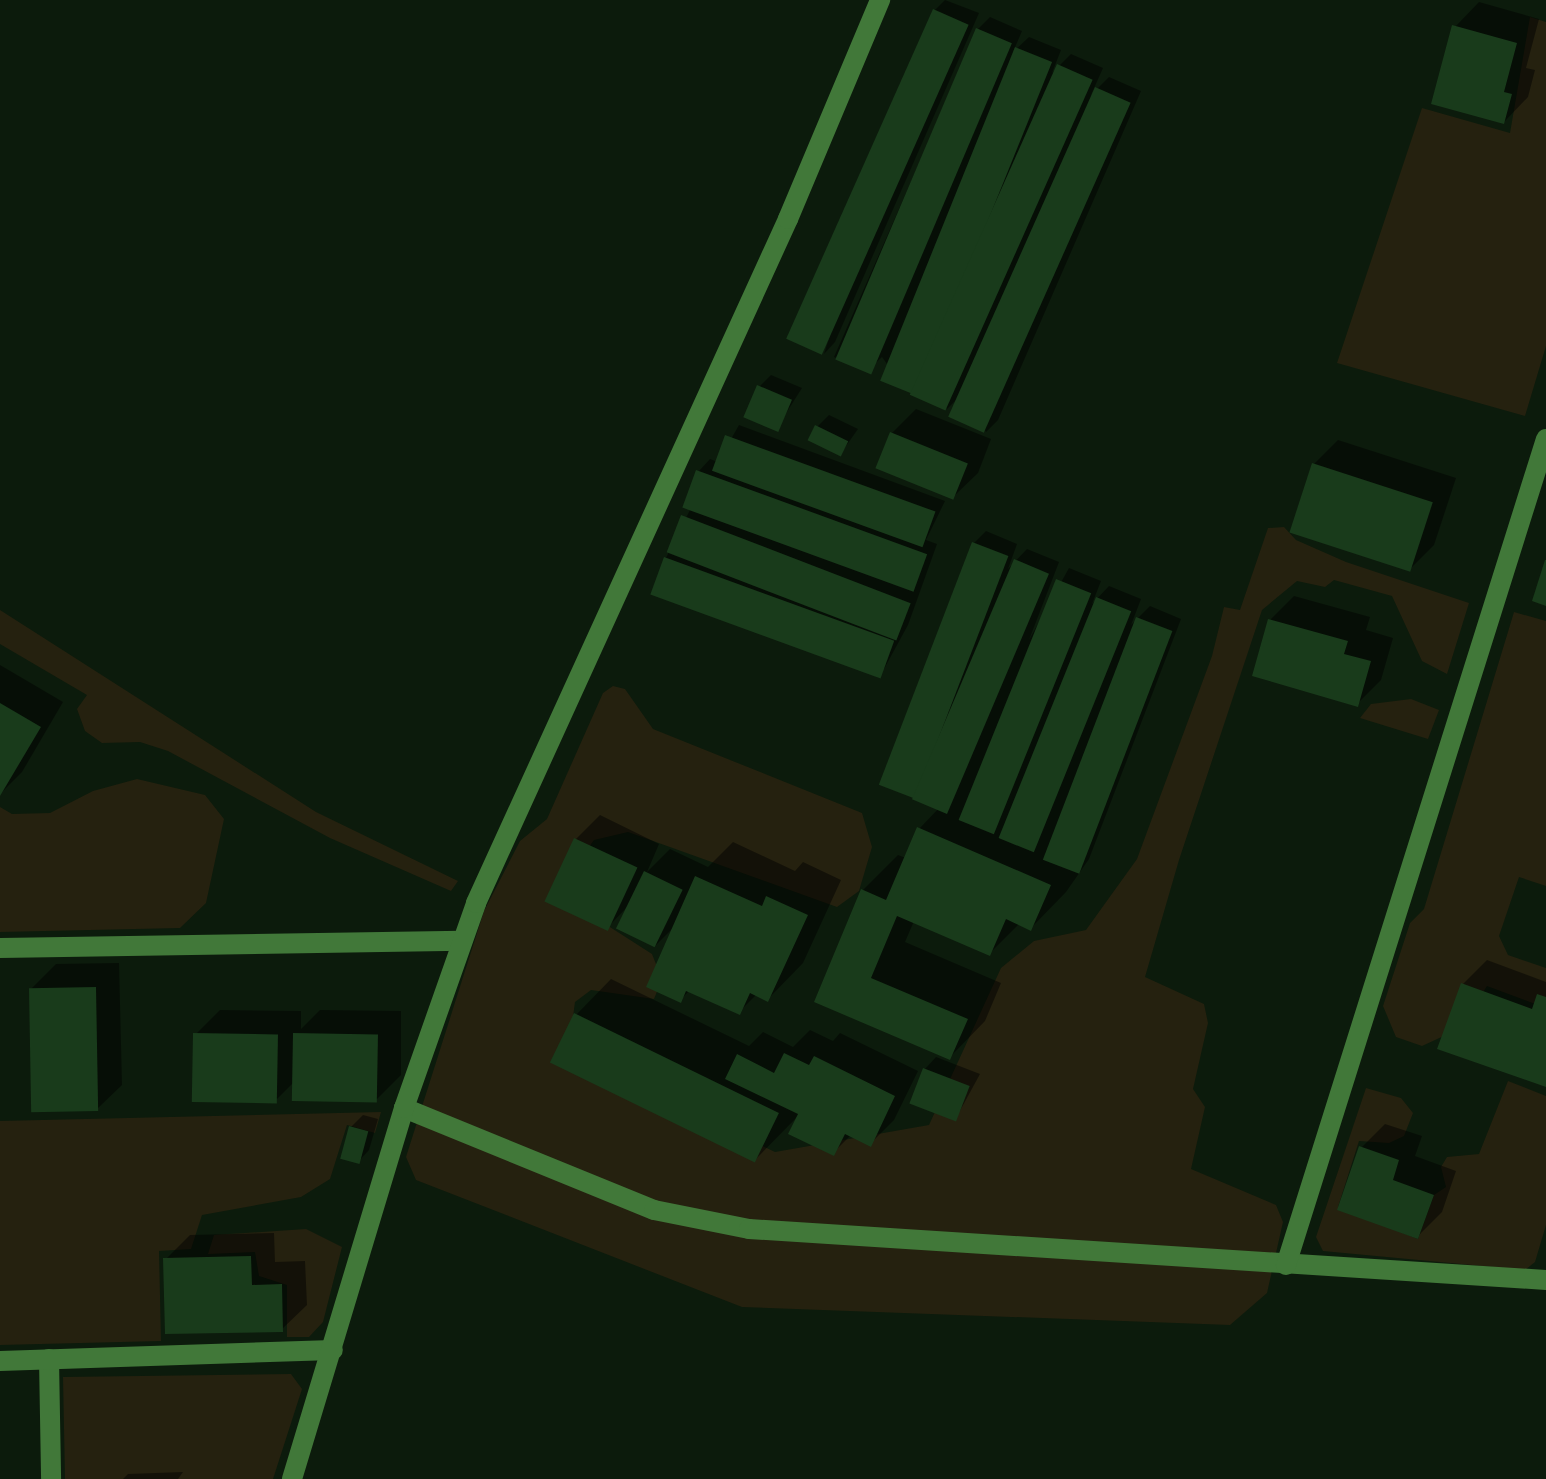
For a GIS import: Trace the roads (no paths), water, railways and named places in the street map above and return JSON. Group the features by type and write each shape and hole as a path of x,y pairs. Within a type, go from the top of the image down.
{"street":[{"path":"292,1479 404,1108 462,941 880,0"},
{"path":"1286,1264 1546,439"},
{"path":"0,948 462,941"},
{"path":"404,1108 654,1210 749,1229 1546,1280"},
{"path":"0,1361 333,1350"},
{"path":"49,1359 51,1479"}]}
